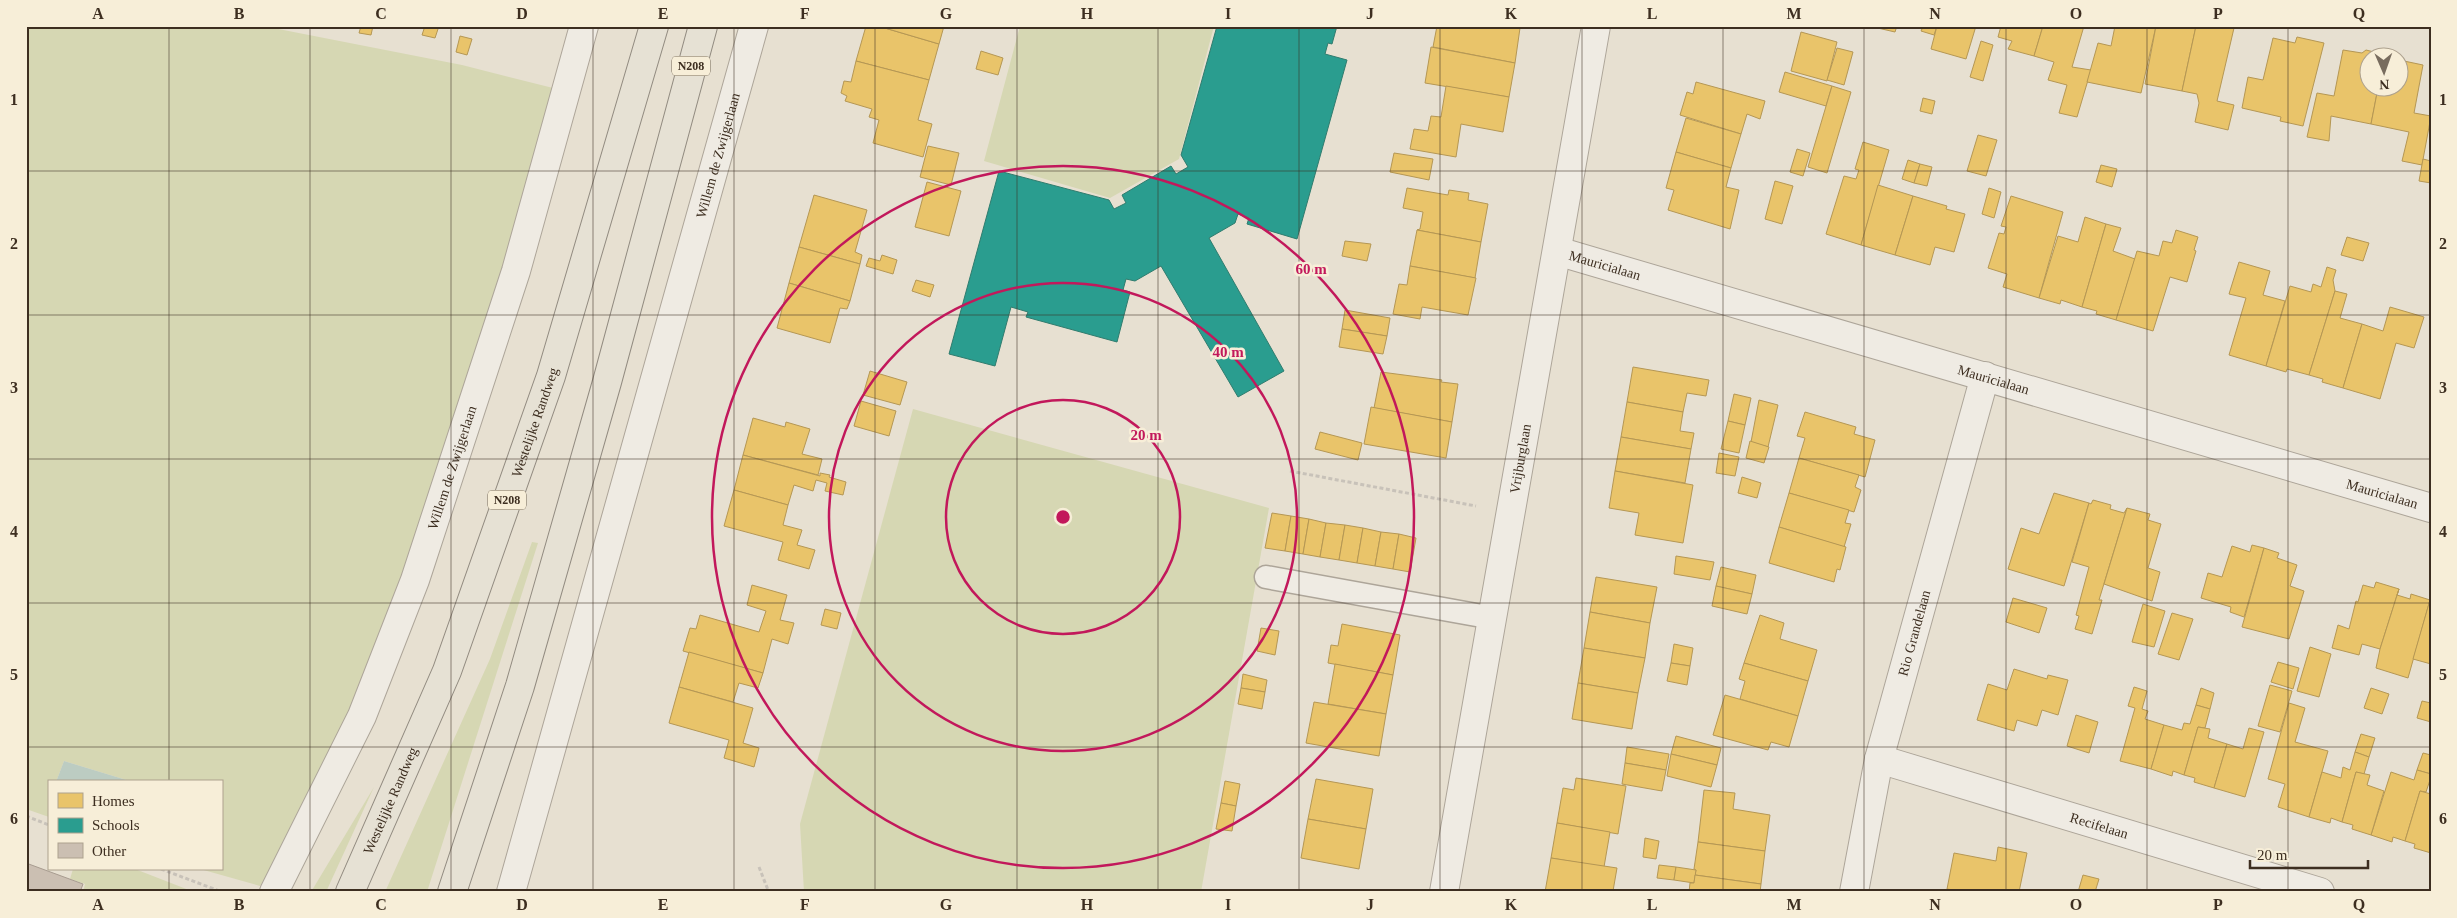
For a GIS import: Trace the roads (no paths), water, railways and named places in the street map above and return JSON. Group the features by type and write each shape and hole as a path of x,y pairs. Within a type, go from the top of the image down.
{"main road":[{"name":"Westelijke Randweg","path":"350,892 446,671 551,376 635,97 654,26"},
{"name":"N208","path":"452,892 520,686 604,392 703,26"}],"street":[{"name":"Willem de Zwijgerlaan","path":"274,892 362,716 416,580 516,271 584,26"},
{"name":"Willem de Zwijgerlaan","path":"511,892 754,26"},
{"name":"Vrijburglaan","path":"1444,892 1596,26"},
{"name":"Mauricialaan","path":"1557,251 2431,508"},
{"name":"Rio Grandelaan","path":"1854,892 1879,759 1985,376"},
{"name":"Recifelaan","path":"1879,759 2309,890"}],"lane":[{"path":"1266,578 1493,618"}]}
